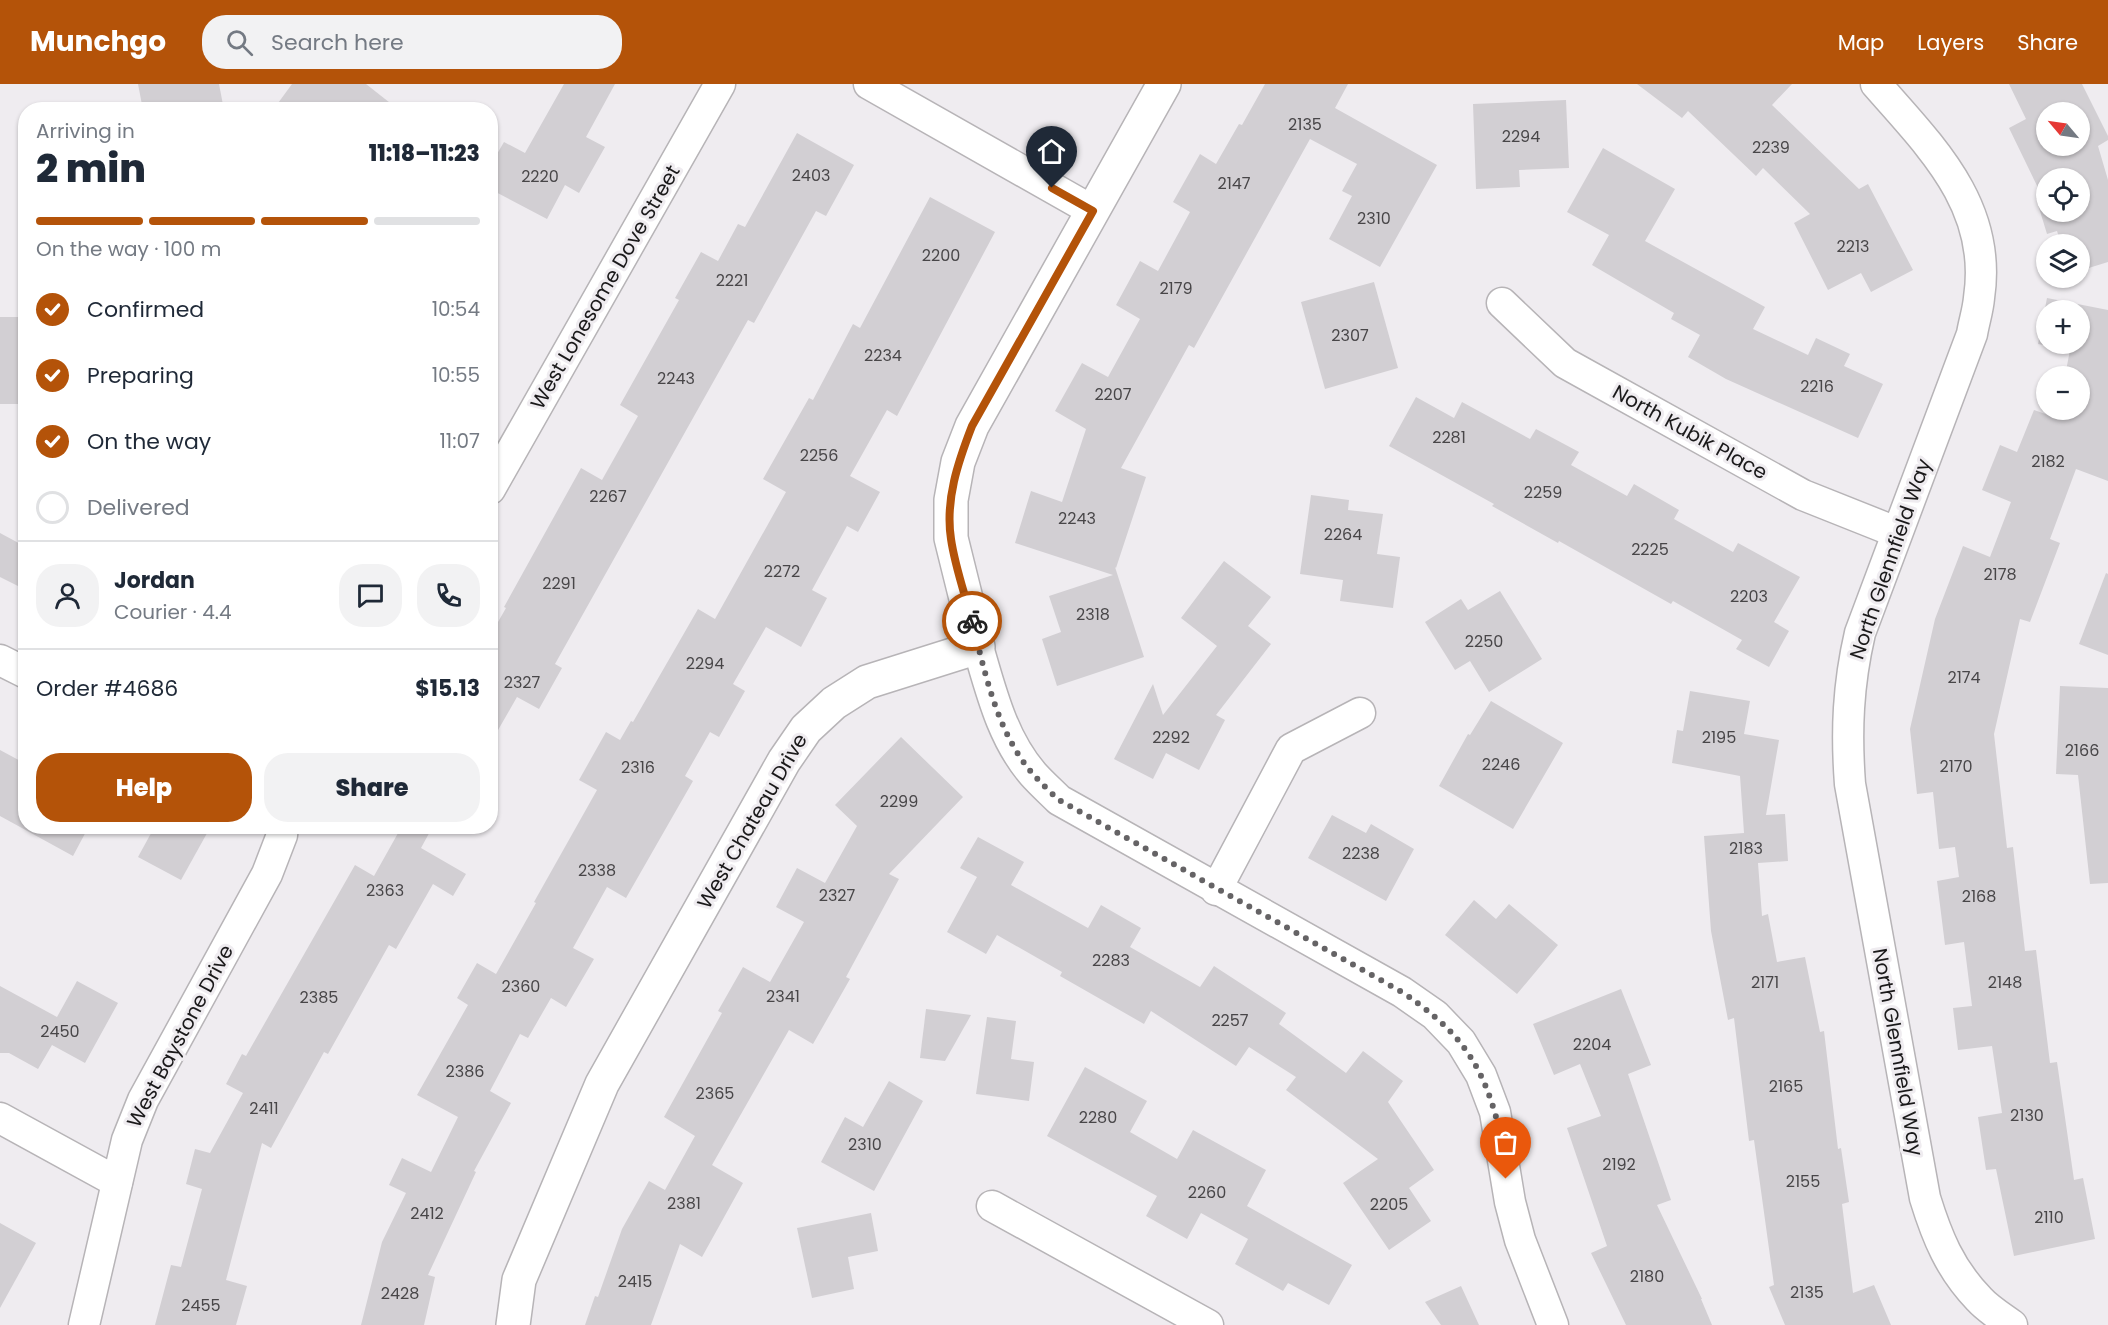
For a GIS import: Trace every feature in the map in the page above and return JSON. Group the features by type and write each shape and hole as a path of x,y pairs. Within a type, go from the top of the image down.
{"street":[{"name":"West Lonesome Dove Street","path":"498,475 720,84"},
{"path":"869,84 1093,211"},
{"path":"1164,84 972,426 958,462 951,500 951,538 995,705 1007,732 1032,773 1059,800 1216,890 1402,992 1435,1015 1461,1042 1481,1075 1495,1112 1510,1202 1520,1240 1553,1325"},
{"name":"North Glennfield Way","path":"1876,84 1936,153 1958,185 1973,220 1980,258 1980,297 1972,334 1860,633 1851,670 1847,708 1850,784 1925,1198 1936,1235 1955,1270 1980,1301 2012,1325"},
{"name":"North Kubik Place","path":"1502,303 1565,363 1803,495 1896,532"},
{"name":"West Chateau Drive","path":"513,1325 519,1280 602,1084 795,745 806,729 834,703 867,682 978,647"},
{"path":"0,660 18,669"},
{"path":"1216,890 1291,749 1360,713"},
{"name":"West Baystone Drive","path":"84,1325 127,1140 143,1100 267,874 282,834"},
{"path":"0,1118 117,1182"},
{"path":"992,1206 1208,1325"}],"building":[{"path":"138,84 219,84 222,102 141,102"},
{"path":"292,84 366,84 389,102 279,102"},
{"path":"564,84 615,84 586,137 605,147 579,193 565,185 547,219 498,193 498,152 504,142 525,153"},
{"path":"1265,84 1348,84 1335,108 1437,165 1380,267 1329,239 1352,196 1342,191 1357,164 1310,139 1194,348 1189,345 1121,468 1146,477 1115,567 1144,657 1057,686 1042,639 1061,632 1049,596 1113,575 1015,543 1031,491 1062,502 1086,429 1055,411 1082,363 1108,377 1140,319 1116,305 1140,261 1158,271 1190,212 1173,202 1200,154 1216,164 1239,124 1242,125"},
{"path":"1637,84 1792,84 1772,105 1859,189 1868,184 1913,270 1871,292 1861,273 1828,290 1794,223 1810,214 1763,168 1756,176 1688,111 1682,118"},
{"path":"2009,84 2082,84 2108,136 2108,140 2098,146 2108,180 2108,262 2090,268 2090,234 2058,234 2057,231 2047,234 2043,222 2090,222 2090,168 2036,168 2036,184 2009,128 2026,119"},
{"path":"1566,100 1569,168 1519,170 1520,187 1476,189 1473,104"},
{"path":"797,133 854,165 826,216 816,211 754,323 748,320 555,664 562,668 539,709 517,697 498,730 498,622 506,608 504,607 581,468 602,480 638,416 620,405 679,300 675,298 701,252 718,261 738,224 745,227"},
{"path":"1603,148 1675,189 1645,241 1765,307 1753,329 1808,355 1816,338 1850,354 1844,366 1883,384 1858,438 1726,379 1688,357 1700,335 1671,319 1674,313 1592,265 1609,235 1567,212"},
{"path":"930,197 995,232 897,416 887,410 850,476 880,492 858,532 847,526 812,590 827,598 801,647 766,627 733,684 745,691 719,737 710,732 685,776 693,781 626,898 607,887 573,948 594,959 566,1007 551,998 528,1038 520,1034 490,1091 511,1103 474,1171 476,1172 428,1275 435,1277 424,1325 361,1325 382,1242 406,1193 389,1185 402,1158 431,1172 458,1117 417,1095 468,1005 457,998 477,963 496,974 536,903 534,902 597,790 579,780 606,732 620,740 631,721 633,722 698,609 715,619 786,492 763,479 809,398 813,400 853,324 860,328"},
{"path":"1374,282 1398,368 1325,389 1301,302"},
{"path":"2090,306 2108,310 2108,481 2076,469 2050,539 2060,543 2030,622 2020,619 1994,734 2007,848 2013,847 2025,951 2036,950 2050,1063 2057,1062 2074,1180 2083,1178 2095,1239 2014,1256 1996,1169 1986,1170 1978,1117 2002,1113 1992,1046 1958,1050 1953,1008 1972,1006 1964,942 1945,945 1937,881 1959,877 1955,847 1939,849 1933,792 1917,794 1910,729 1935,619 1963,546 1990,557 2011,502 1982,490 2000,445 2017,452 2034,410 2036,411 2036,420 2090,420 2090,366 2067,366 2069,354 2090,354"},
{"path":"0,317 18,317 18,404 0,404"},
{"path":"1416,397 1454,418 1462,402 1530,439 1536,429 1579,452 1571,465 1627,496 1634,484 1679,510 1674,519 1733,552 1738,543 1800,577 1774,622 1789,631 1769,667 1736,649 1742,640 1673,601 1671,604 1559,541 1558,543 1492,506 1494,504 1389,446"},
{"path":"1311,495 1349,500 1348,510 1383,514 1377,554 1400,557 1393,608 1340,601 1343,580 1300,574"},
{"path":"0,533 18,543 18,586 0,577"},
{"path":"1224,561 1271,597 1248,626 1271,644 1216,715 1225,720 1199,770 1166,753 1153,779 1114,759 1153,684 1163,715 1217,646 1181,618"},
{"path":"2106,573 2108,574 2108,655 2079,644"},
{"path":"1500,591 1542,659 1489,692 1470,661 1455,670 1425,622 1461,599 1468,610"},
{"path":"2060,686 2108,688 2108,883 2090,884 2078,775 2056,774"},
{"path":"1690,691 1750,701 1744,734 1779,740 1766,815 1785,814 1788,861 1758,863 1762,916 1768,914 1777,962 1805,957 1820,1032 1824,1031 1838,1149 1841,1148 1849,1202 1842,1204 1853,1293 1874,1285 1891,1325 1785,1325 1769,1287 1774,1285 1754,1140 1749,1141 1734,1018 1728,1020 1711,931 1704,836 1744,833 1740,776 1672,763 1677,730 1683,731"},
{"path":"1491,701 1563,743 1513,829 1439,786 1468,734 1470,735"},
{"path":"901,737 963,797 889,874 899,879 846,977 850,979 813,1044 789,1030 712,1165 743,1183 702,1257 680,1244 651,1325 585,1325 595,1296 598,1297 622,1229 649,1181 665,1190 695,1136 664,1117 722,1013 718,1011 743,967 770,982 804,922 776,907 797,868 825,883 857,826 835,805"},
{"path":"0,750 18,760 18,826 0,816"},
{"path":"1332,815 1366,833 1371,824 1414,849 1386,901 1308,858"},
{"path":"33,834 85,834 73,856"},
{"path":"151,834 207,834 181,880 138,857"},
{"path":"398,834 429,834 421,848 466,874 453,896 433,884 396,949 389,945 328,1054 324,1052 271,1148 262,1143 226,1280 247,1286 236,1325 155,1325 171,1265 181,1267 202,1189 186,1184 195,1149 210,1153 243,1093 226,1084 242,1054 246,1056 355,865 374,876"},
{"path":"978,837 1024,862 1011,885 1088,928 1101,905 1141,928 1130,947 1200,987 1214,966 1286,1013 1279,1024 1346,1073 1363,1051 1403,1081 1388,1102 1434,1170 1409,1188 1431,1221 1389,1250 1343,1183 1378,1159 1286,1090 1296,1077 1249,1047 1236,1066 1151,1011 1144,1024 1060,976 1062,972 997,935 986,954 947,932 977,877 960,868"},
{"path":"1474,900 1496,919 1509,904 1558,945 1517,994 1445,935"},
{"path":"77,981 118,1003 85,1063 52,1045 38,1069 9,1053 0,1053 0,986 57,1017"},
{"path":"1621,989 1651,1065 1628,1074 1671,1200 1657,1205 1712,1325 1626,1325 1591,1253 1607,1246 1567,1128 1601,1116 1580,1064 1554,1075 1533,1024"},
{"path":"926,1009 971,1015 945,1061 920,1058"},
{"path":"987,1017 1016,1021 1011,1059 1034,1062 1029,1101 976,1094"},
{"path":"1085,1067 1147,1101 1130,1132 1177,1159 1193,1130 1266,1170 1247,1206 1352,1265 1329,1305 1288,1283 1283,1291 1235,1264 1248,1239 1201,1213 1187,1239 1146,1216 1157,1196 1047,1136"},
{"path":"889,1081 923,1101 874,1191 821,1162 845,1117 863,1127"},
{"path":"871,1213 878,1251 848,1257 854,1289 812,1298 797,1228"},
{"path":"0,1223 36,1243 0,1308"},
{"path":"1461,1286 1479,1325 1441,1325 1425,1302"}],"way so far":[{"path":"972,621 995,705 1011,741 1032,773 1059,800 1216,890 1402,992 1435,1015 1448,1028 1461,1042 1481,1075 1495,1112 1506,1179"}],"route":[{"path":"972,621 951,538 951,500 958,462 972,426 1093,211 1052,188"}]}
